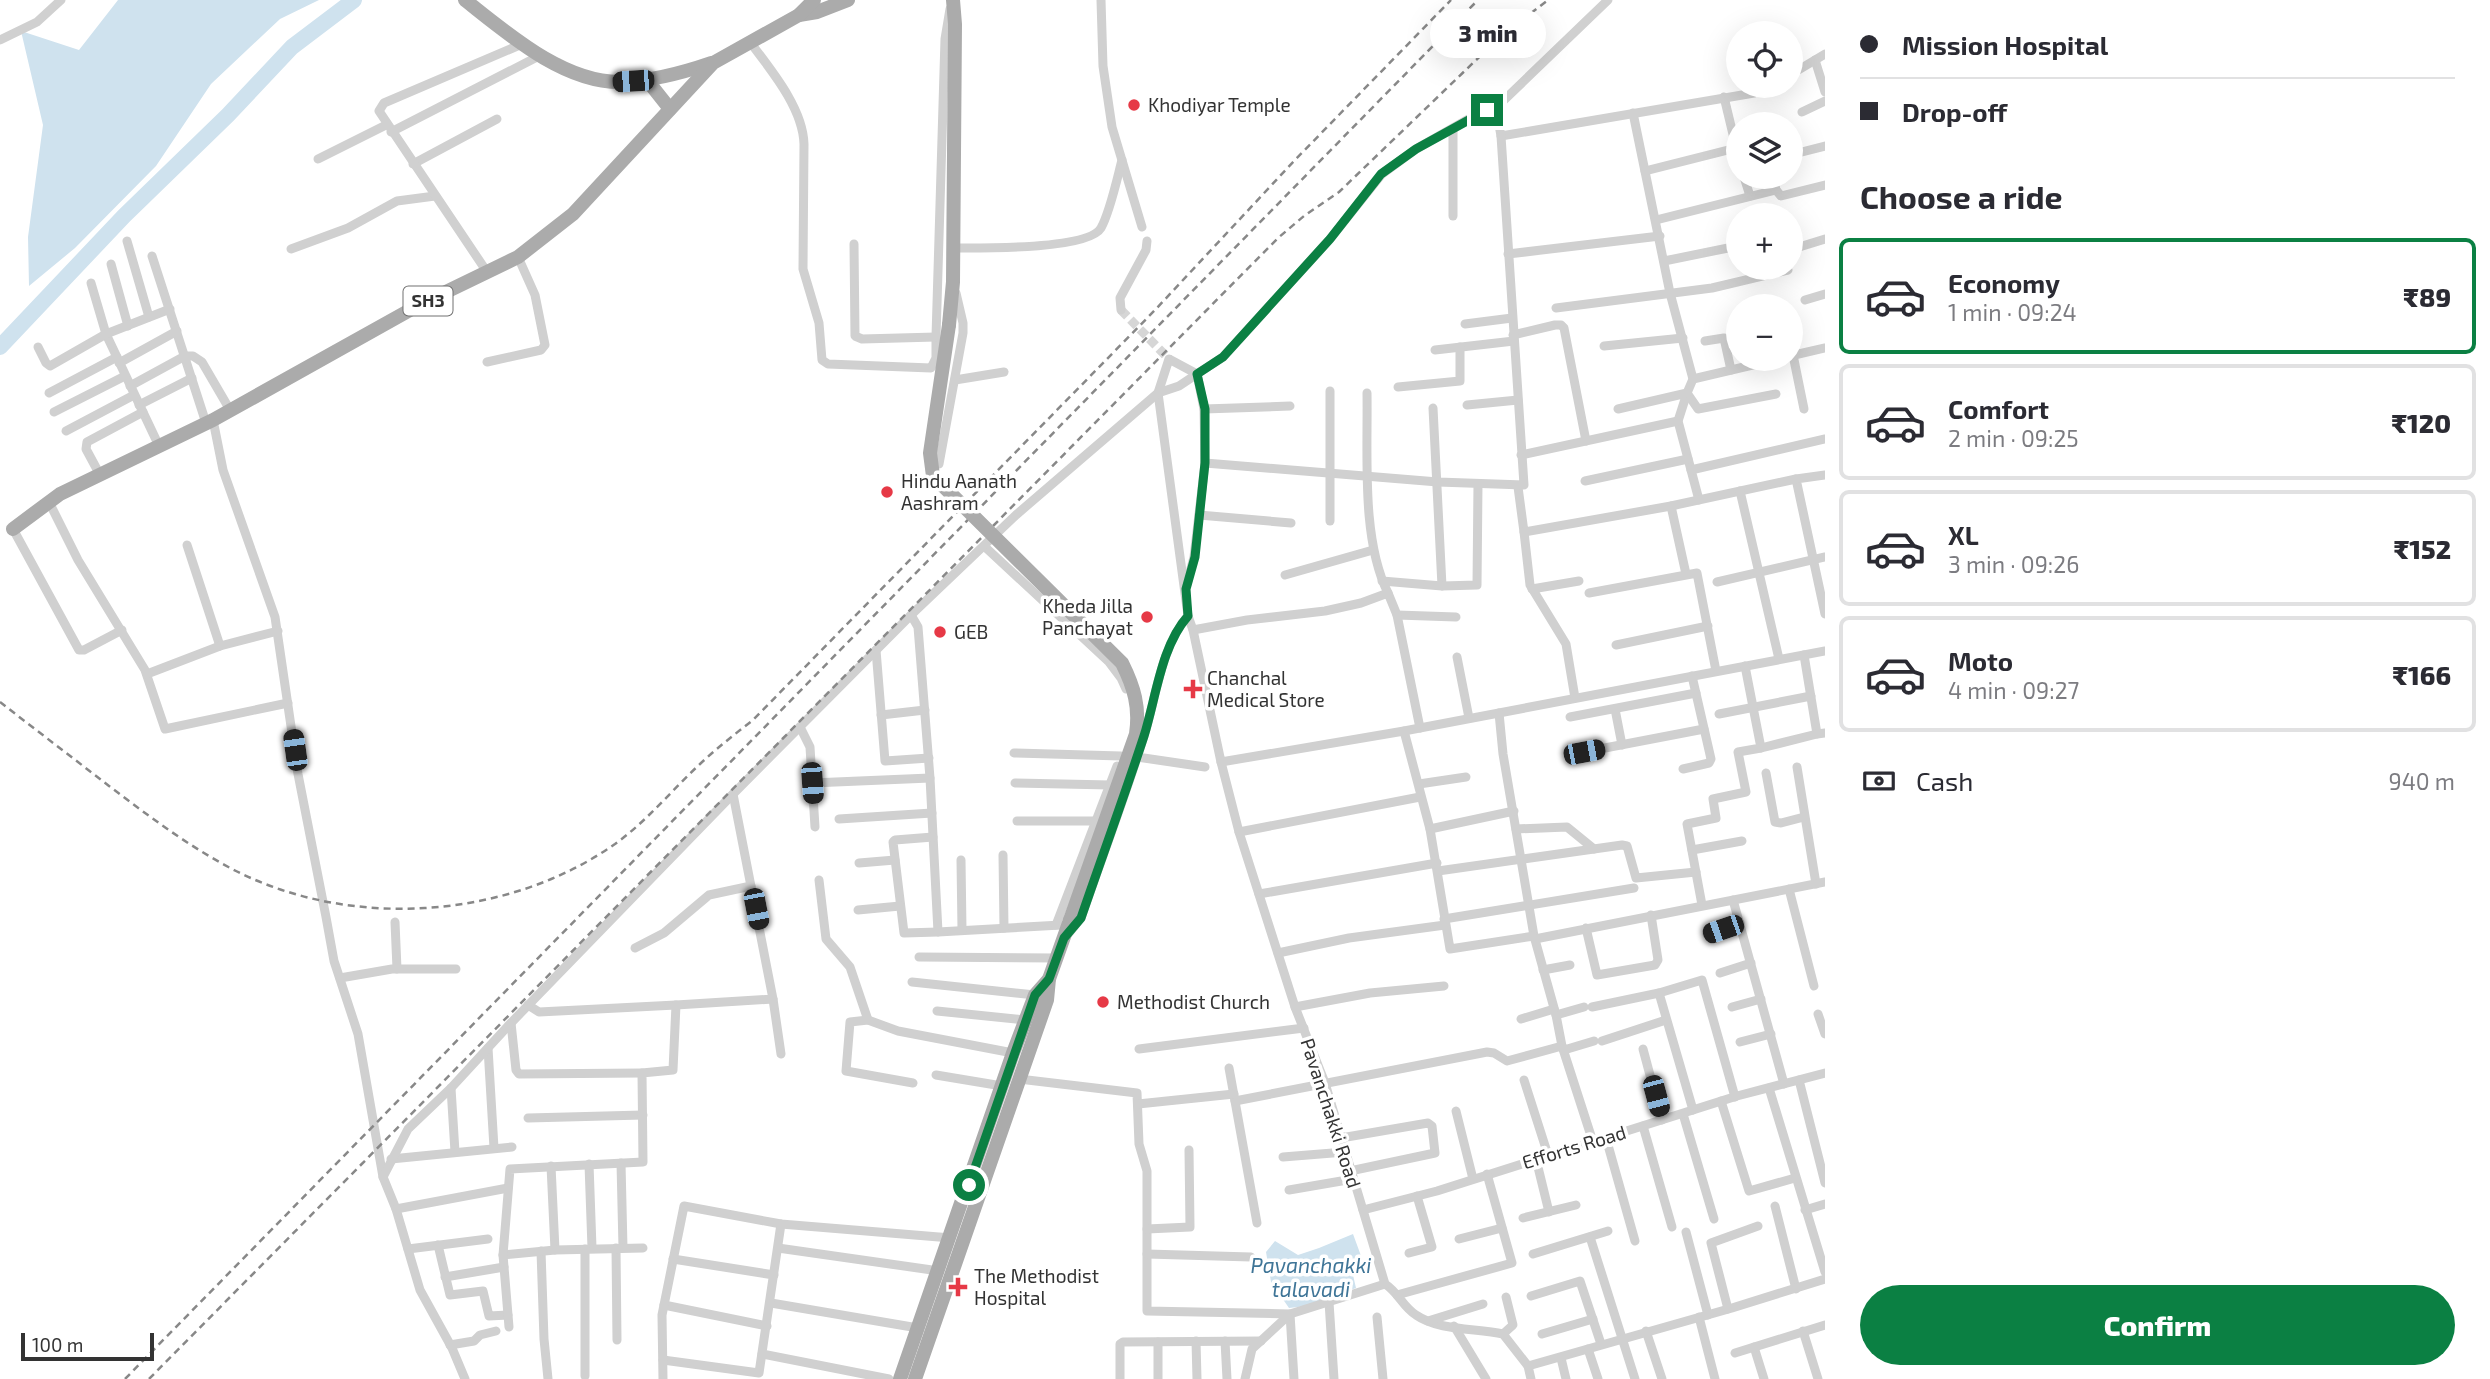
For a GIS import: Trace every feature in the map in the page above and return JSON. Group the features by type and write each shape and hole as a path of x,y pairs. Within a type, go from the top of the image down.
{"main road":[{"path":"465,0 522,44 591,78 618,82 647,80 678,74 713,62"},
{"name":"SH3","path":"13,529 60,494 209,422 419,305 518,257 573,215 713,62 799,15 814,0"},
{"name":"SH3","path":"799,15 817,12 849,0"},
{"path":"915,1379 1047,1000 1049,979 1065,927 1136,734 1138,704 1122,663 933,476 930,453 953,282 953,1"},
{"path":"647,80 670,109"},
{"path":"900,1379 1013,1053 1035,995 1049,979"}],"street":[{"path":"0,40 37,22 61,0"},
{"path":"1101,0 1105,78 1112,127 1142,227"},
{"path":"383,1177 408,1129 911,615 1016,515 1158,393 1179,386 1223,357 1330,239 1381,174 1416,149 1481,112 1498,108 1608,0"},
{"path":"750,42 780,82 802,126 803,269 819,323 822,360 828,364 931,368 936,358 944,39 953,1"},
{"path":"487,272 379,111 384,103 522,44"},
{"path":"1803,67 1825,54"},
{"path":"318,159 541,55"},
{"path":"1815,60 1825,92"},
{"path":"1501,136 1724,97 1728,112"},
{"path":"1802,112 1825,101"},
{"path":"1205,463 1438,482 1524,485 1498,108"},
{"path":"1633,113 1670,293 1693,379 1678,421 1699,500"},
{"path":"413,164 497,119"},
{"path":"1453,129 1453,216"},
{"path":"1803,152 1825,146"},
{"path":"1645,171 1726,153"},
{"path":"953,248 1012,249 1088,238 1101,228 1123,159"},
{"path":"1656,220 1776,190 1781,196 1825,185"},
{"path":"1748,189 1750,196"},
{"path":"291,249 336,234 397,201 435,196"},
{"path":"1508,254 1660,236"},
{"path":"1803,246 1825,239"},
{"path":"127,241 149,317"},
{"path":"1121,310 1120,298 1146,250 1147,242"},
{"path":"854,244 855,336 862,339 936,337"},
{"path":"1664,261 1726,248"},
{"path":"152,256 278,631 298,774 334,961 358,1034 383,1177 396,1209 420,1290 465,1379"},
{"path":"487,362 541,350 545,345 535,295 518,257"},
{"path":"111,264 128,326"},
{"path":"1556,308 1715,287 1745,280"},
{"path":"939,464 964,327 953,282"},
{"path":"91,283 106,334 159,446"},
{"path":"1805,300 1825,295"},
{"path":"38,346 50,366 106,334 170,309"},
{"path":"1465,324 1512,318"},
{"path":"1434,350 1514,338 1560,325 1564,328 1586,441"},
{"path":"49,393 177,331"},
{"path":"1604,346 1683,338"},
{"path":"1705,341 1724,338 1726,347"},
{"path":"1398,387 1460,381 1460,347"},
{"path":"1803,353 1825,348"},
{"path":"65,431 130,386 184,356 193,356 202,362 230,410"},
{"path":"1158,393 1169,359 1197,374 1205,409 1205,463 1195,557 1186,589"},
{"path":"1693,379 1727,371"},
{"path":"1795,371 1804,409"},
{"path":"954,380 1004,372"},
{"path":"100,475 86,449 87,442 192,379"},
{"path":"54,412 130,386"},
{"path":"1330,391 1330,521"},
{"name":"Pavanchakki Road","path":"1158,393 1188,616 1239,832 1295,1007 1325,1083 1385,1284"},
{"path":"1367,393 1368,476 1373,550 1382,581 1397,615 1420,728"},
{"path":"1687,393 1699,409 1776,394"},
{"path":"1618,409 1687,393"},
{"path":"1467,405 1518,400"},
{"path":"1205,409 1290,406"},
{"path":"1433,408 1442,586"},
{"path":"1521,455 1678,421"},
{"path":"1691,470 1825,439"},
{"path":"1585,481 1688,460"},
{"path":"1524,532 1825,475"},
{"path":"1796,479 1825,614"},
{"path":"1382,581 1442,586 1477,585 1478,484"},
{"path":"1518,486 1528,580 1566,645 1575,698"},
{"path":"1740,491 1779,659"},
{"path":"49,502 76,555 147,674 165,729 288,703"},
{"path":"1671,506 1686,574"},
{"path":"1199,515 1291,523"},
{"path":"13,529 79,650 84,650 122,630"},
{"path":"187,545 220,646"},
{"path":"984,546 1109,662 1121,678 1128,695 1131,722 1121,757 1096,821 1065,927"},
{"path":"1285,575 1373,550"},
{"path":"1717,582 1825,557"},
{"path":"1589,593 1697,573 1716,671"},
{"path":"1532,589 1579,581"},
{"path":"1193,630 1247,620 1325,611 1361,603 1388,593"},
{"path":"911,615 918,626 929,758 938,932"},
{"path":"1397,615 1456,617"},
{"path":"933,837 893,840 904,933 1065,927 1081,918 1137,757 1169,652 1178,627 1188,616"},
{"path":"1616,645 1708,626"},
{"path":"147,674 220,646 278,631"},
{"path":"876,650 885,761 929,758"},
{"path":"1222,762 1404,731 1825,650"},
{"path":"1702,905 1687,824 1716,818 1713,799 1746,792 1738,752 1821,734 1804,654"},
{"path":"1457,657 1469,718"},
{"path":"1745,666 1761,748"},
{"path":"1683,769 1711,762 1692,676"},
{"path":"1570,718 1696,693"},
{"path":"1719,714 1811,696"},
{"path":"1615,709 1622,745"},
{"path":"881,715 925,710"},
{"path":"1499,713 1503,754 1534,938 1563,1048 1593,1142"},
{"path":"800,727 810,747 815,827"},
{"path":"1584,752 1704,729"},
{"path":"1404,731 1430,829 1450,949 1534,938 1821,883 1804,817 1797,766"},
{"path":"1014,753 1121,757"},
{"path":"1137,757 1205,767"},
{"path":"1766,773 1775,821 1778,823 1804,817"},
{"path":"1419,784 1466,777"},
{"path":"812,783 930,778"},
{"path":"1015,783 1110,785"},
{"path":"733,794 773,999 781,1055"},
{"path":"1239,832 1420,797"},
{"path":"1430,829 1514,811"},
{"path":"839,819 932,813"},
{"path":"1017,821 1096,821"},
{"path":"1516,829 1567,827 1594,849"},
{"path":"1692,850 1742,841"},
{"path":"1259,894 1437,867 1627,846 1636,878 1696,872"},
{"path":"1003,855 1004,928"},
{"path":"859,863 895,860"},
{"path":"961,860 961,930"},
{"path":"819,880 825,939 850,967 868,1020"},
{"path":"635,948 664,933 709,895 751,886"},
{"path":"1279,953 1349,938 1634,888"},
{"path":"1788,889 1814,986"},
{"path":"1733,900 1784,1084"},
{"path":"858,910 900,906"},
{"path":"1586,928 1597,975 1655,965 1658,960 1651,915"},
{"path":"395,922 397,969"},
{"path":"1707,934 1740,923"},
{"path":"919,957 1057,958"},
{"path":"1720,973 1751,963"},
{"path":"1543,970 1570,965"},
{"path":"341,978 397,969 456,969"},
{"path":"1521,1020 1659,993 1702,980 1735,1097"},
{"path":"912,982 1035,995"},
{"path":"1295,1007 1370,993 1444,986"},
{"path":"1659,993 1714,1219"},
{"path":"528,1005 539,1012 773,999"},
{"path":"1732,1007 1761,999"},
{"path":"511,1023 516,1070 519,1074 642,1073 673,1070 676,1005"},
{"path":"937,1011 1026,1020"},
{"path":"1818,1014 1825,1034"},
{"path":"913,1083 846,1071 849,1024 852,1021 868,1020 898,1031 1013,1053"},
{"path":"1138,1104 1235,1098 1491,1052 1507,1061 1598,1041 1667,1020"},
{"path":"1139,1049 1304,1028"},
{"path":"1740,1042 1771,1034"},
{"path":"488,1048 495,1148"},
{"path":"1643,1049 1662,1120"},
{"path":"1229,1068 1257,1223"},
{"path":"509,1327 503,1255 510,1171 512,1168 643,1162 642,1073"},
{"name":"Efforts Road","path":"1363,1210 1474,1179 1721,1101 1825,1073"},
{"path":"936,1075 1002,1086"},
{"path":"1019,1079 1138,1093 1139,1144 1147,1171 1147,1311 1290,1314 1385,1284 1404,1305 1427,1321 1503,1334 1528,1366 1531,1379"},
{"path":"1524,1080 1548,1155"},
{"path":"1799,1080 1825,1183"},
{"path":"451,1088 455,1152"},
{"path":"1769,1088 1825,1272"},
{"path":"1721,1101 1749,1191 1795,1178"},
{"path":"1456,1111 1474,1179"},
{"path":"528,1118 643,1115"},
{"path":"1289,1190 1432,1155 1436,1150 1432,1126 1428,1124 1341,1138"},
{"path":"1643,1126 1672,1227"},
{"path":"1606,1138 1635,1241"},
{"path":"391,1159 512,1147"},
{"path":"1147,1229 1190,1227 1189,1150"},
{"path":"1283,1157 1345,1152"},
{"path":"1536,1159 1549,1212"},
{"path":"617,1340 621,1163"},
{"path":"585,1376 589,1164"},
{"path":"551,1166 555,1250"},
{"path":"1397,1295 1512,1263 1487,1174"},
{"path":"396,1209 508,1188"},
{"path":"1409,1253 1433,1247 1417,1196"},
{"path":"1523,1218 1576,1205"},
{"path":"1805,1210 1825,1205"},
{"path":"663,1379 661,1321 684,1206 782,1224 951,1238"},
{"path":"1775,1206 1796,1289"},
{"path":"663,1360 759,1373 782,1224"},
{"path":"1728,1310 1711,1243 1758,1226"},
{"path":"1459,1239 1502,1228"},
{"path":"1533,1254 1608,1231"},
{"path":"1686,1232 1715,1379"},
{"path":"1590,1237 1634,1379"},
{"path":"1815,1240 1825,1237"},
{"path":"408,1249 488,1239"},
{"path":"438,1245 450,1295 484,1291 489,1316 508,1315"},
{"path":"503,1255 555,1250 643,1248"},
{"path":"778,1248 939,1271"},
{"path":"541,1251 548,1379"},
{"path":"1147,1254 1251,1257"},
{"path":"673,1259 774,1275"},
{"path":"445,1277 504,1267"},
{"path":"1528,1366 1728,1310 1825,1279"},
{"path":"1531,1296 1580,1281 1601,1344"},
{"path":"1503,1334 1513,1325 1506,1297"},
{"path":"1329,1302 1334,1379"},
{"path":"771,1303 918,1328"},
{"path":"1427,1321 1483,1304"},
{"path":"664,1305 767,1326"},
{"path":"1245,1379 1252,1349 1290,1314"},
{"path":"1290,1314 1294,1379"},
{"path":"1377,1317 1383,1379"},
{"path":"1542,1334 1593,1319"},
{"path":"1735,1353 1825,1325"},
{"path":"1454,1326 1486,1379"},
{"path":"450,1345 474,1341 480,1335 496,1331"},
{"path":"1646,1331 1662,1379"},
{"path":"1803,1331 1818,1379"},
{"path":"1196,1341 1197,1379"},
{"path":"1225,1341 1227,1379"},
{"path":"1120,1379 1121,1342 1261,1341"},
{"path":"1158,1342 1158,1379"},
{"path":"1754,1347 1764,1379"},
{"path":"1588,1349 1598,1379"},
{"path":"762,1354 889,1379"},
{"path":"1560,1357 1566,1379"}],"water":[{"path":"118,0 319,0 280,19 211,84 156,166 75,248 29,286 28,237 43,125 21,31 79,50"},
{"name":"Pavanchakki talavadi","path":"1353,1234 1364,1264 1353,1275 1356,1288 1306,1306 1289,1308 1271,1282 1266,1252 1275,1241 1298,1255"}],"waterway":[{"path":"0,347 124,216 228,115 292,47 354,0"}],"tunnel":[{"path":"1121,310 1169,359"}],"railway":[{"path":"0,702 124,798 187,842 236,871 281,890 330,902 379,908 429,908 479,901 527,888 573,869 627,835 706,758 753,720 1156,309 1294,161 1451,0"},
{"path":"125,1379 1478,0"},
{"path":"149,1379 1278,238 1339,192 1500,37 1548,0"}],"place":[{"name":"Khodiyar Temple","path":"1134,105"},
{"name":"Hindu Aanath Aashram","path":"887,492"},
{"name":"Kheda Jilla Panchayat","path":"1147,617"},
{"name":"GEB","path":"940,632"},
{"name":"Chanchal Medical Store","path":"1193,689"},
{"name":"Methodist Church","path":"1103,1002"},
{"name":"The Methodist Hospital","path":"958,1287"}],"route":[{"path":"969,1185 1035,995 1049,979 1064,938 1081,918 1145,733 1156,689 1178,627 1188,616 1186,589 1195,557 1205,463 1205,409 1197,374 1223,357 1330,239 1381,174 1416,149 1487,110"}]}
